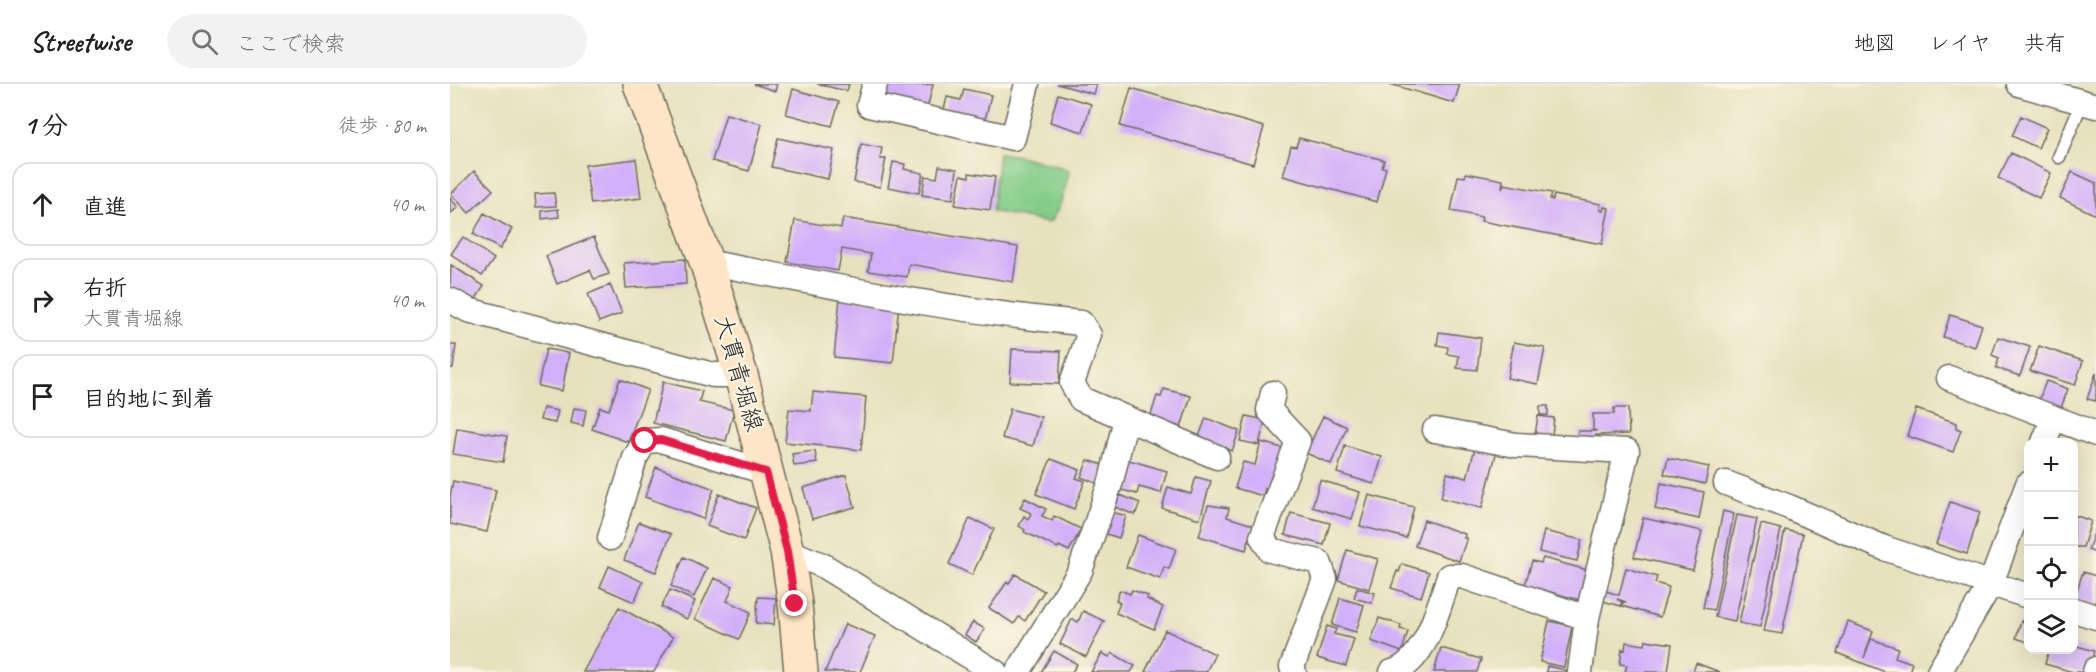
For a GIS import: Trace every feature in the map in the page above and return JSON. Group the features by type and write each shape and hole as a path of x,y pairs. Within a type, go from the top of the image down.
{"main road":[{"name":"大貫青堀線","path":"640,84 707,264 741,375 787,551 795,604 801,672"}],"street":[{"path":"874,84 869,105 1013,138 1027,84"},
{"path":"2019,84 2089,104"},
{"path":"707,264 880,296 1009,316 1081,324 1089,335 1072,383 1081,399 1217,457"},
{"path":"450,300 468,310 713,375 741,375"},
{"path":"1949,378 2096,434"},
{"path":"1273,393 1269,410 1298,441 1262,537 1270,550 1319,562 1325,579 1292,667 1294,672"},
{"path":"1018,672 1080,571 1110,481 1126,418"},
{"path":"2046,438 2053,419"},
{"path":"1435,430 1516,445 1627,451 1587,618 1580,672"},
{"path":"610,538 634,458 645,441 661,440 766,472"},
{"path":"1726,483 1884,548 2024,595"},
{"path":"1940,672 1991,584 2025,492"},
{"path":"787,551 822,566 995,672"},
{"path":"1392,672 1412,658 1427,639 1449,576 1462,576 1587,618"},
{"path":"2078,612 2096,617"}],"lane":[{"path":"2059,157 2089,104"}],"green space":[{"path":"999,153 1066,169 1069,173 1059,207 1048,223 992,211"}],"building":[{"path":"754,84 777,84 775,91"},
{"path":"817,84 849,84 847,91"},
{"path":"881,84 905,86 933,84 926,114 877,102"},
{"path":"1057,84 1097,84 1094,94"},
{"path":"1390,84 1460,84 1454,103"},
{"path":"1131,88 1264,127 1253,164 1120,126"},
{"path":"793,89 839,102 832,126 786,114"},
{"path":"964,89 991,95 984,124 943,114 947,97 961,100"},
{"path":"1058,94 1091,104 1083,132 1050,122"},
{"path":"726,114 762,124 749,171 712,161"},
{"path":"2021,116 2047,128 2038,148 2012,136"},
{"path":"778,138 834,150 828,179 771,167"},
{"path":"1299,138 1384,160 1382,167 1386,168 1377,202 1283,176 1291,146 1296,147"},
{"path":"861,144 882,148 880,159 886,159 880,187 854,182"},
{"path":"2011,153 2051,173 2039,198 1998,178"},
{"path":"636,159 641,198 591,204 585,165"},
{"path":"893,162 905,164 904,169 923,173 919,193 888,187"},
{"path":"939,166 957,169 953,199 922,195 925,176 937,178"},
{"path":"474,171 493,190 469,213 451,194"},
{"path":"2072,172 2096,183 2096,215 2060,198"},
{"path":"969,173 995,177 990,210 955,205 961,175 969,177"},
{"path":"1466,173 1503,180 1502,189 1504,184 1552,193 1550,199 1553,200 1554,195 1601,204 1600,210 1603,211 1604,207 1609,208 1602,244 1481,221 1482,217 1451,211 1458,176 1465,177"},
{"path":"554,193 556,206 536,207 535,194"},
{"path":"450,198 458,207 450,214"},
{"path":"558,209 559,217 542,219 542,211"},
{"path":"484,213 512,229 500,249 473,234"},
{"path":"843,218 1018,247 1013,282 909,264 907,277 868,271 871,254 842,249 838,271 787,262 795,220 841,228"},
{"path":"463,237 494,259 482,276 451,254"},
{"path":"594,237 609,274 594,279 590,270 557,284 546,256"},
{"path":"685,259 686,284 626,288 624,263"},
{"path":"451,265 484,286 474,302 450,287"},
{"path":"610,285 622,313 599,322 588,294"},
{"path":"840,298 899,304 893,363 834,357"},
{"path":"1950,315 1982,325 1975,347 1943,337"},
{"path":"1439,332 1481,338 1477,370 1457,368 1459,356 1447,354 1448,347 1437,345"},
{"path":"1998,337 2030,347 2020,376 1996,368 1999,358 1992,355"},
{"path":"1514,342 1545,348 1538,384 1507,378"},
{"path":"450,345 456,345 453,368 450,368"},
{"path":"2039,346 2083,361 2075,385 2030,371"},
{"path":"546,349 569,353 562,391 538,386"},
{"path":"1012,349 1061,351 1059,384 1010,382"},
{"path":"2096,373 2096,401 2087,399"},
{"path":"620,379 648,390 628,442 592,429 600,407 609,410"},
{"path":"2046,381 2068,389 2061,408 2039,400"},
{"path":"663,382 702,391 699,402 734,410 726,441 653,423"},
{"path":"1164,389 1191,396 1181,427 1150,418 1157,396 1161,397"},
{"path":"813,392 866,397 861,450 785,442 789,409 811,411"},
{"path":"1540,406 1548,406 1548,415 1540,415"},
{"path":"543,408 558,411 555,423 540,420"},
{"path":"574,408 586,410 583,426 571,423"},
{"path":"1614,408 1628,408 1629,434 1596,435 1596,443 1578,443 1578,431 1597,431 1593,430 1593,414 1614,414"},
{"path":"1010,409 1041,417 1033,446 1002,438"},
{"path":"1916,409 1957,423 1956,428 1961,430 1953,452 1907,436"},
{"path":"1246,416 1265,420 1259,445 1240,441"},
{"path":"1323,416 1347,427 1331,464 1306,453"},
{"path":"1538,416 1554,418 1551,443 1534,441"},
{"path":"1206,418 1239,431 1232,451 1198,439"},
{"path":"457,428 507,436 503,462 453,454"},
{"path":"1261,442 1285,449 1273,490 1265,488 1263,496 1235,488 1243,462 1255,465"},
{"path":"1345,446 1382,457 1374,484 1337,473"},
{"path":"1475,448 1496,454 1482,508 1441,498 1447,473 1467,478"},
{"path":"815,451 817,463 794,466 792,454"},
{"path":"1122,458 1167,471 1161,493 1139,487 1137,494 1114,488"},
{"path":"1668,458 1709,467 1705,484 1664,474"},
{"path":"1051,459 1080,470 1076,478 1085,481 1074,509 1036,494"},
{"path":"1088,460 1106,466 1099,484 1081,477"},
{"path":"656,467 714,489 703,519 645,497"},
{"path":"846,475 855,507 812,519 803,488"},
{"path":"1196,477 1211,481 1200,519 1162,508 1168,487 1191,494"},
{"path":"1320,480 1360,492 1352,519 1312,507"},
{"path":"453,481 496,490 487,532 450,524 450,496"},
{"path":"1661,483 1704,492 1699,519 1655,509"},
{"path":"719,494 756,508 744,540 707,526"},
{"path":"1120,495 1140,503 1135,515 1115,507"},
{"path":"1369,495 1414,507 1406,538 1360,526"},
{"path":"1025,498 1046,509 1042,516 1052,521 1054,516 1081,529 1069,551 1024,532 1025,530 1019,526 1024,516 1028,519 1031,513 1020,508"},
{"path":"1950,502 1980,512 1967,554 1936,544"},
{"path":"1208,505 1229,508 1227,517 1253,525 1246,550 1199,536"},
{"path":"1109,511 1126,516 1119,538 1103,533"},
{"path":"1723,511 1734,514 1714,610 1703,608"},
{"path":"1291,513 1330,523 1324,545 1285,535"},
{"path":"1737,515 1757,519 1735,621 1715,617"},
{"path":"2078,516 2091,521 2083,547 2078,547"},
{"path":"970,518 994,529 972,575 949,564"},
{"path":"1643,518 1702,531 1693,570 1634,557"},
{"path":"1424,520 1465,534 1464,538 1467,538 1459,561 1415,546"},
{"path":"639,522 671,534 656,572 624,560"},
{"path":"1761,524 1781,529 1760,627 1739,623"},
{"path":"2096,528 2096,553 2088,550"},
{"path":"1785,530 1803,534 1782,634 1764,631"},
{"path":"1544,531 1582,540 1577,561 1539,552"},
{"path":"1138,535 1176,549 1169,569 1164,567 1160,579 1126,567"},
{"path":"1347,550 1378,559 1369,589 1338,580"},
{"path":"684,557 707,568 694,597 671,586"},
{"path":"1543,558 1591,571 1583,601 1525,585 1532,561 1541,563"},
{"path":"1402,564 1429,572 1421,597 1391,588"},
{"path":"609,566 643,582 634,602 600,587"},
{"path":"1626,568 1657,577 1655,583 1669,587 1660,617 1622,606 1623,602 1626,602 1617,599 1622,602 1621,606 1603,601 1606,591 1619,595"},
{"path":"2083,572 2096,576 2096,606 2078,600 2078,587"},
{"path":"1015,574 1044,591 1025,621 1019,617 1014,624 989,608"},
{"path":"714,578 733,586 727,601 751,612 739,639 695,619"},
{"path":"1357,588 1375,593 1372,603 1354,598"},
{"path":"670,590 695,601 687,619 661,607"},
{"path":"1120,590 1130,594 1132,590 1148,596 1147,599 1163,607 1154,629 1116,613 1120,603 1116,600"},
{"path":"758,597 776,598 774,625 756,623"},
{"path":"1340,598 1364,605 1356,632 1332,625"},
{"path":"619,607 673,637 654,672 583,672"},
{"path":"1083,611 1104,621 1086,657 1060,644 1072,619 1078,622"},
{"path":"1379,618 1401,625 1400,629 1408,631 1402,652 1371,641"},
{"path":"1549,621 1572,626 1564,667 1540,662"},
{"path":"2021,621 2024,622 2024,641 2016,638"},
{"path":"973,622 985,629 976,642 965,635"},
{"path":"1848,622 1873,631 1864,658 1871,639 1898,648 1895,657 1912,663 1909,672 1885,672 1837,653"},
{"path":"845,624 875,636 860,672 825,672"},
{"path":"1327,626 1336,629 1334,634 1354,639 1346,666 1317,658"},
{"path":"1165,630 1215,654 1206,672 1145,672"},
{"path":"1646,640 1672,644 1668,672 1625,672 1627,665 1620,664 1622,649 1625,650 1626,642 1645,645"},
{"path":"2078,646 2094,651 2089,672 2073,672 2045,664 2048,654 2078,654"},
{"path":"1441,648 1481,659 1477,672 1434,672"},
{"path":"1054,651 1077,664 1072,672 1041,672"},
{"path":"1102,653 1109,657 1112,653 1135,666 1131,672 1091,672"},
{"path":"1696,663 1720,672 1693,672"},
{"path":"1547,666 1570,671 1570,672 1546,672"}],"route":[{"path":"645,441 661,440 766,472 787,551 795,604"}]}
